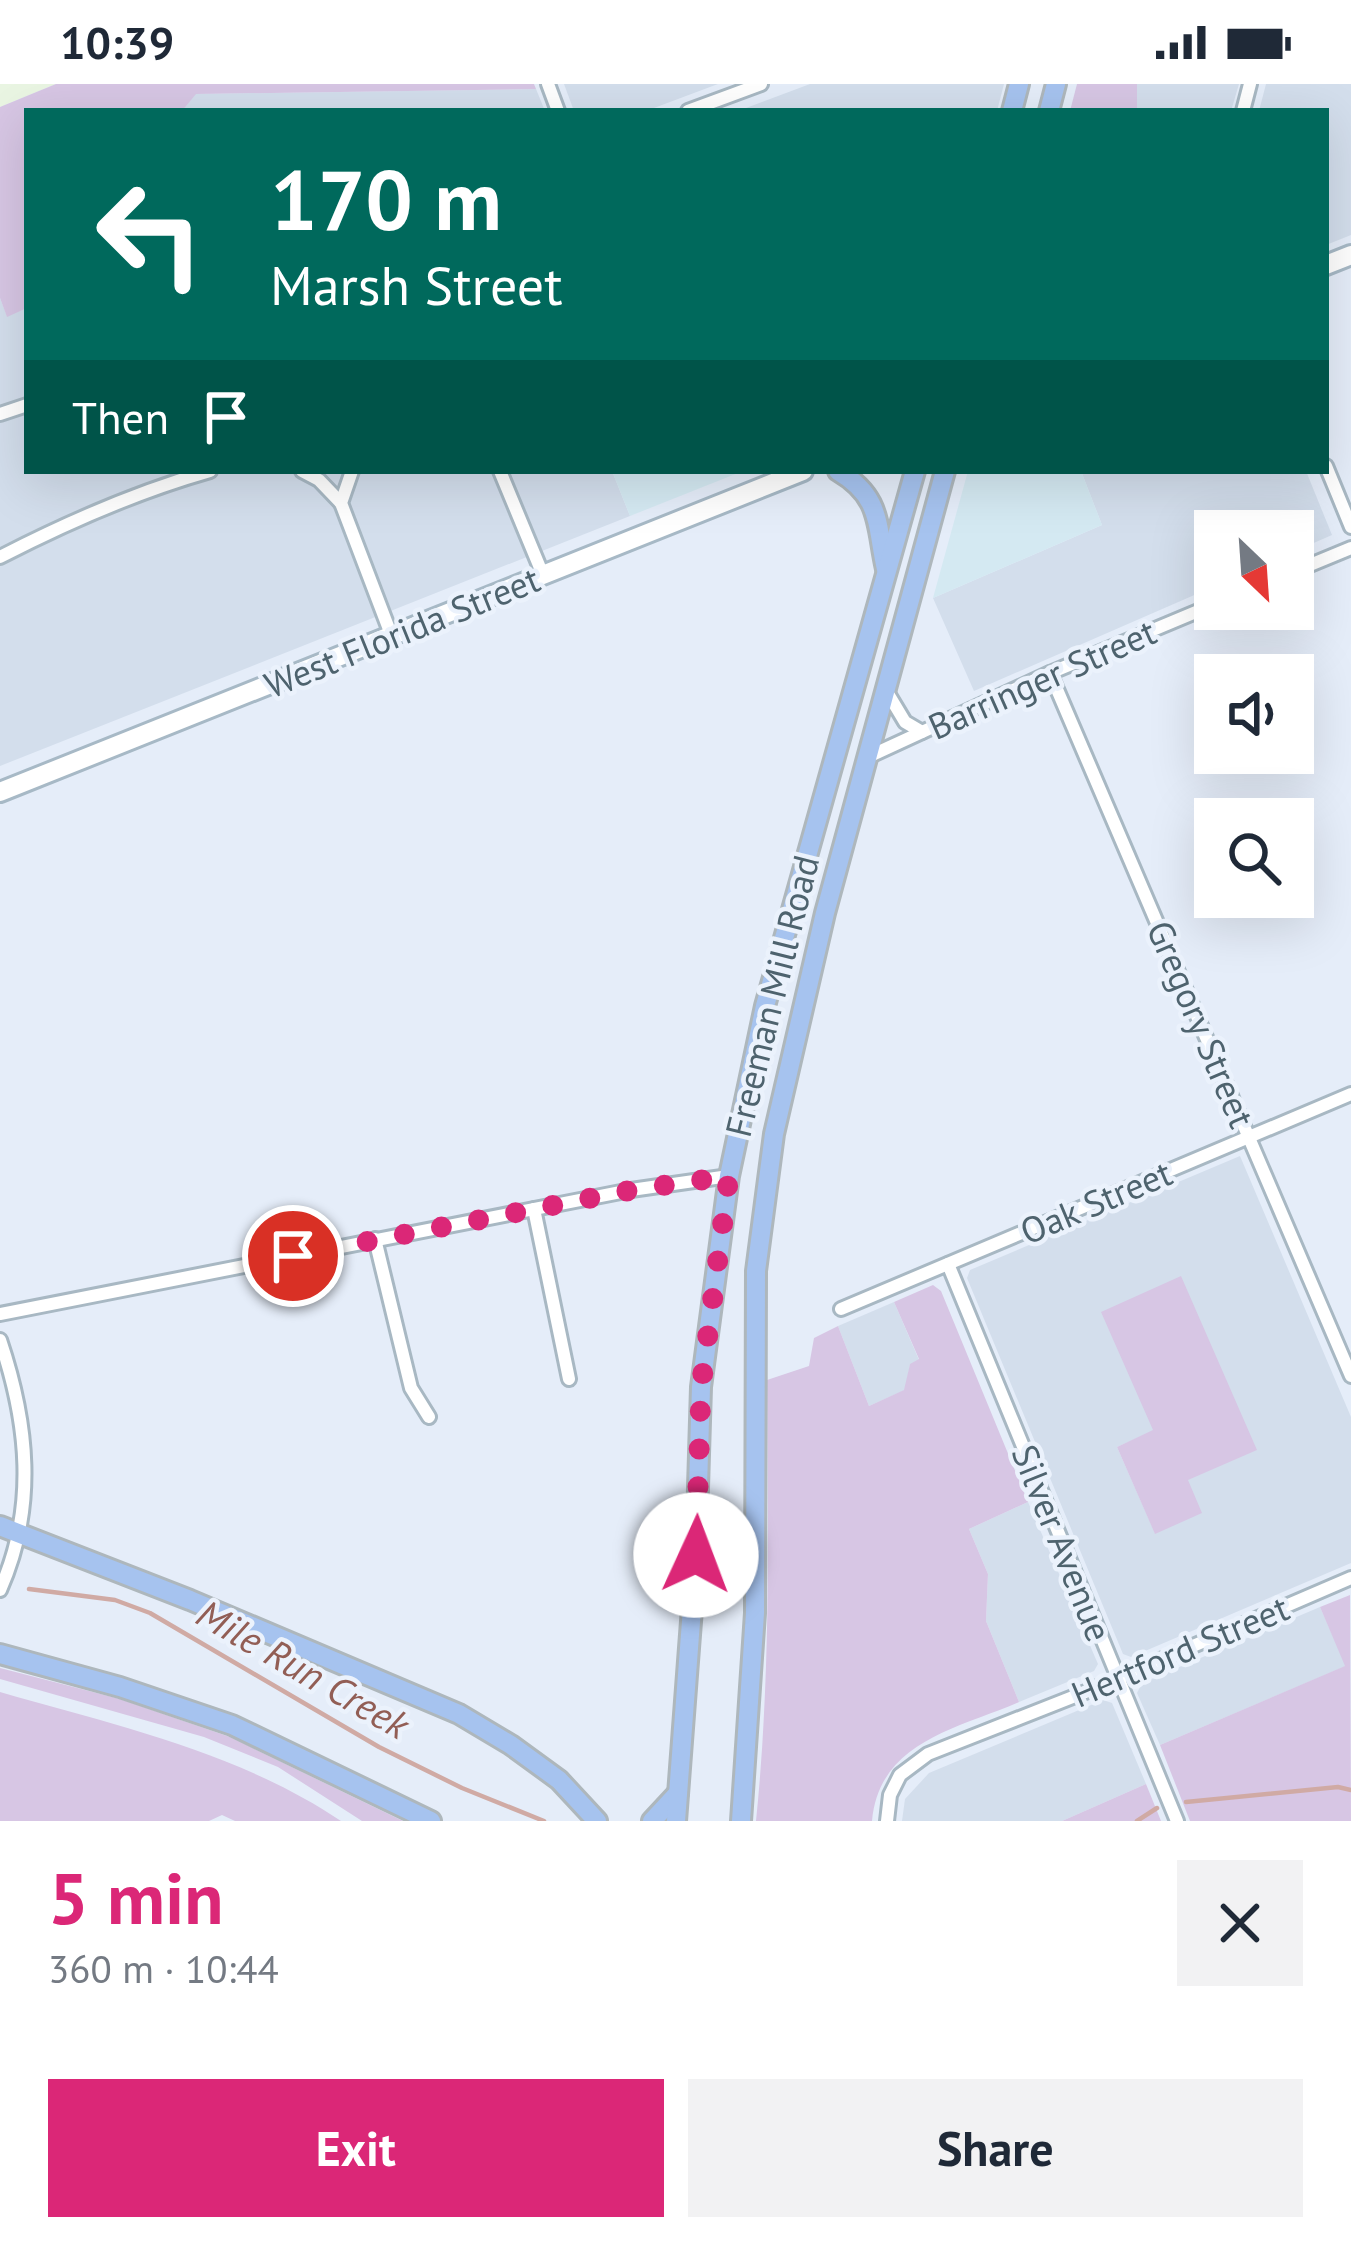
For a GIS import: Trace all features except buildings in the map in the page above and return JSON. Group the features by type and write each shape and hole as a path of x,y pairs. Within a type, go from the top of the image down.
{"main road":[{"name":"West Florida Street","path":"0,792 796,474"},
{"path":"843,474 871,499 886,571"},
{"name":"Freeman Mill Road","path":"676,1821 696,1555 701,1387 729,1176 765,1006 914,474"},
{"name":"Freeman Mill Road","path":"741,1821 755,1613 756,1271 774,1134 790,1055 944,474"},
{"path":"9,1530 190,1600 459,1714 511,1744 559,1780 598,1820"},
{"path":"0,1654 232,1725 430,1821"},
{"path":"652,1821 679,1793"}],"street":[{"path":"696,108 761,84"},
{"path":"1329,473 1351,527"},
{"path":"0,557 64,524 200,474"},
{"path":"308,474 341,503 392,637"},
{"path":"341,503 351,474"},
{"path":"501,474 543,575"},
{"path":"1314,563 1351,548"},
{"name":"Barringer Street","path":"870,756 1194,613"},
{"name":"Gregory Street","path":"1050,673 1351,1376"},
{"path":"887,692 905,722 922,732"},
{"name":"Oak Street","path":"841,1309 1351,1094"},
{"path":"0,1314 534,1208 729,1176"},
{"path":"534,1208 569,1378"},
{"path":"375,1239 411,1388 429,1418"},
{"name":"Silver Avenue","path":"948,1264 1177,1821"},
{"path":"0,1340 23,1423 28,1476 9,1530 0,1590"},
{"name":"Hertford Street","path":"887,1821 890,1795 900,1775 928,1754 1351,1578"}],"shaded area":[{"path":"0,84 56,84 0,107"},
{"path":"56,84 534,84 536,89 196,94 184,108 24,108 24,309 7,317 0,298 0,107"},
{"path":"564,84 718,84 654,108 573,108"},
{"path":"810,84 1004,84 998,108 746,108"},
{"path":"1077,84 1137,84 1137,108 1071,108"},
{"path":"1137,84 1239,84 1232,108 1137,108"},
{"path":"1266,84 1351,84 1351,235 1329,244 1329,108 1260,108"},
{"path":"536,89 544,108 184,108 195,94"},
{"path":"0,298 7,316 24,309 24,474 613,474 630,516 0,766"},
{"path":"613,474 735,474 630,516"},
{"path":"967,474 1082,474 1102,525 933,598"},
{"path":"1082,474 1307,474 1332,535 1314,543 1314,510 1194,510 1194,595 974,691 933,598 1102,525"},
{"path":"1240,1156 1351,1417 1351,1563 1131,1657 1123,1654 967,1278 970,1270","holes":["1153,1431 1155,1533 1117,1447"]},
{"path":"1181,1276 1257,1450 1188,1480 1202,1513 1155,1534 1117,1447 1153,1430 1101,1312"},
{"path":"933,1285 941,1291 1028,1502 969,1529 988,1574 986,1621 1019,1702 947,1731 905,1756 878,1794 872,1821 756,1821 766,1656 767,1380 809,1366 814,1338 838,1326 869,1406 904,1390 910,1364 919,1359 894,1302"},
{"path":"894,1302 919,1360 910,1365 905,1390 869,1406 838,1326"},
{"path":"1028,1502 1098,1664 1094,1671 1019,1702 986,1621 988,1574 969,1529"},
{"path":"1350,1595 1351,1821 1190,1821 1160,1745 1345,1666 1320,1607"},
{"path":"1320,1607 1346,1666 1160,1745 1137,1693 1142,1683"},
{"path":"0,1668 120,1699 230,1737 403,1821 362,1821 278,1767 204,1737 0,1679"},
{"path":"0,1692 219,1759 302,1797 341,1821 235,1821 222,1815 209,1821 0,1821"},
{"path":"1103,1700 1112,1703 1146,1784 1062,1821 902,1821 905,1799 929,1773"},
{"path":"1146,1784 1161,1821 1062,1821"}],"waterway":[{"name":"Mile Run Creek","path":"29,1589 115,1600 150,1613 379,1747 544,1821"},
{"name":"Mile Run Creek","path":"1186,1802 1338,1787 1351,1790"},
{"name":"Mile Run Creek","path":"1137,1821 1157,1808"}],"route":[{"path":"293,1256 632,1190 729,1176 701,1387 696,1555"}]}
